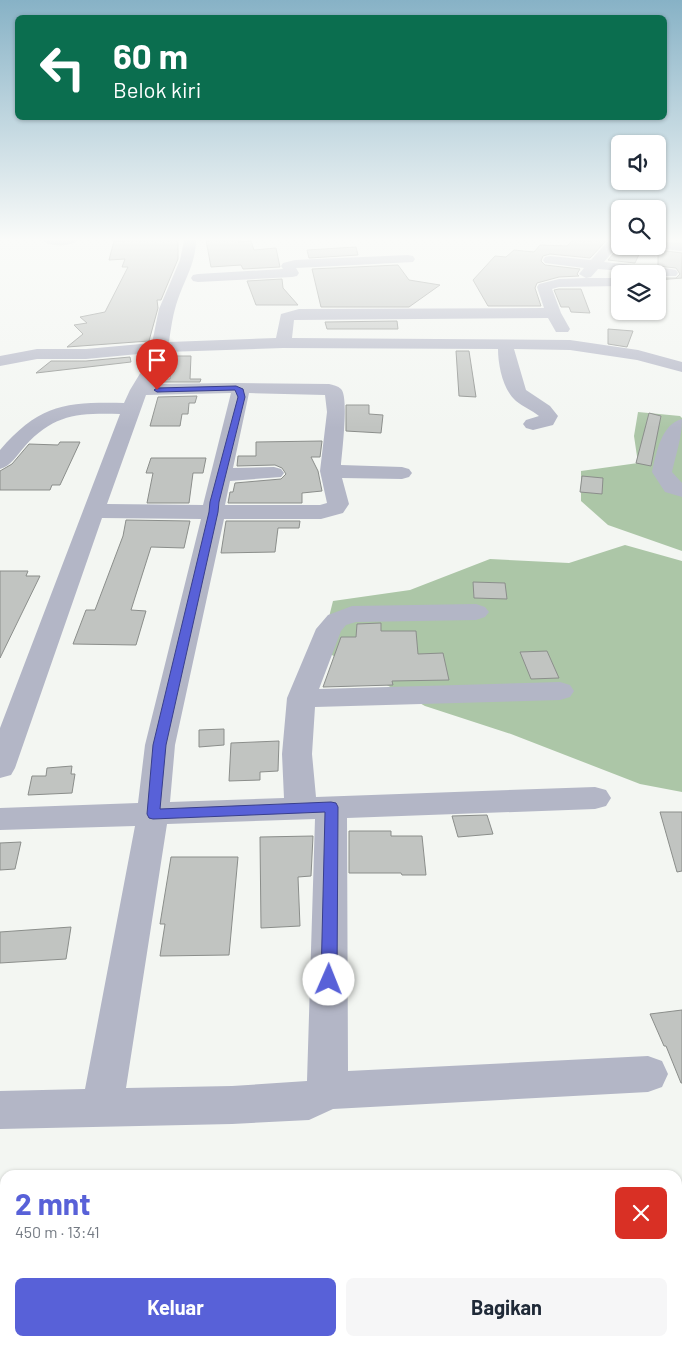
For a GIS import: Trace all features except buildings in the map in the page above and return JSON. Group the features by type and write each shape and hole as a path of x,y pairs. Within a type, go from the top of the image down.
{"street":[{"path":"163,351 169,303"},
{"path":"0,768 135,399 163,351 184,303"},
{"path":"551,303 553,313 573,348"},
{"path":"283,343 287,318 299,314 553,313"},
{"path":"163,351 283,343 573,348 638,356 682,367"},
{"path":"0,361 37,354 77,354 139,349 163,351 198,349 506,350 573,348 682,373"},
{"path":"506,350 518,394 524,400 543,408 549,416 546,421 533,424"},
{"path":"102,1108 153,814 160,745 214,512 214,502 223,475 241,397 240,391 236,388"},
{"path":"0,463 18,441 53,415 74,410 135,399 236,388 323,388 334,392 336,412 330,471 338,504 330,510 95,512"},
{"path":"682,425 668,444 662,472 673,487 682,491"},
{"path":"330,471 402,473"},
{"path":"223,475 274,473"},
{"path":"328,1091 316,808 298,754 301,698 329,628 344,617 352,614 476,612"},
{"path":"301,698 371,698 560,691"},
{"path":"0,819 595,798"},
{"path":"0,1110 232,1105 309,1101 328,1091 648,1074"}],"green space":[{"path":"638,412 680,416 682,418 682,551 608,525 581,501 581,471 638,463 634,436"},
{"path":"625,545 682,561 682,792 640,784 511,734 425,706 321,649 333,601 410,590 490,559 569,563"}],"route":[{"path":"157,390 236,388 240,391 241,397 223,475 214,502 214,512 160,745 153,814 331,807 329,980"}]}
